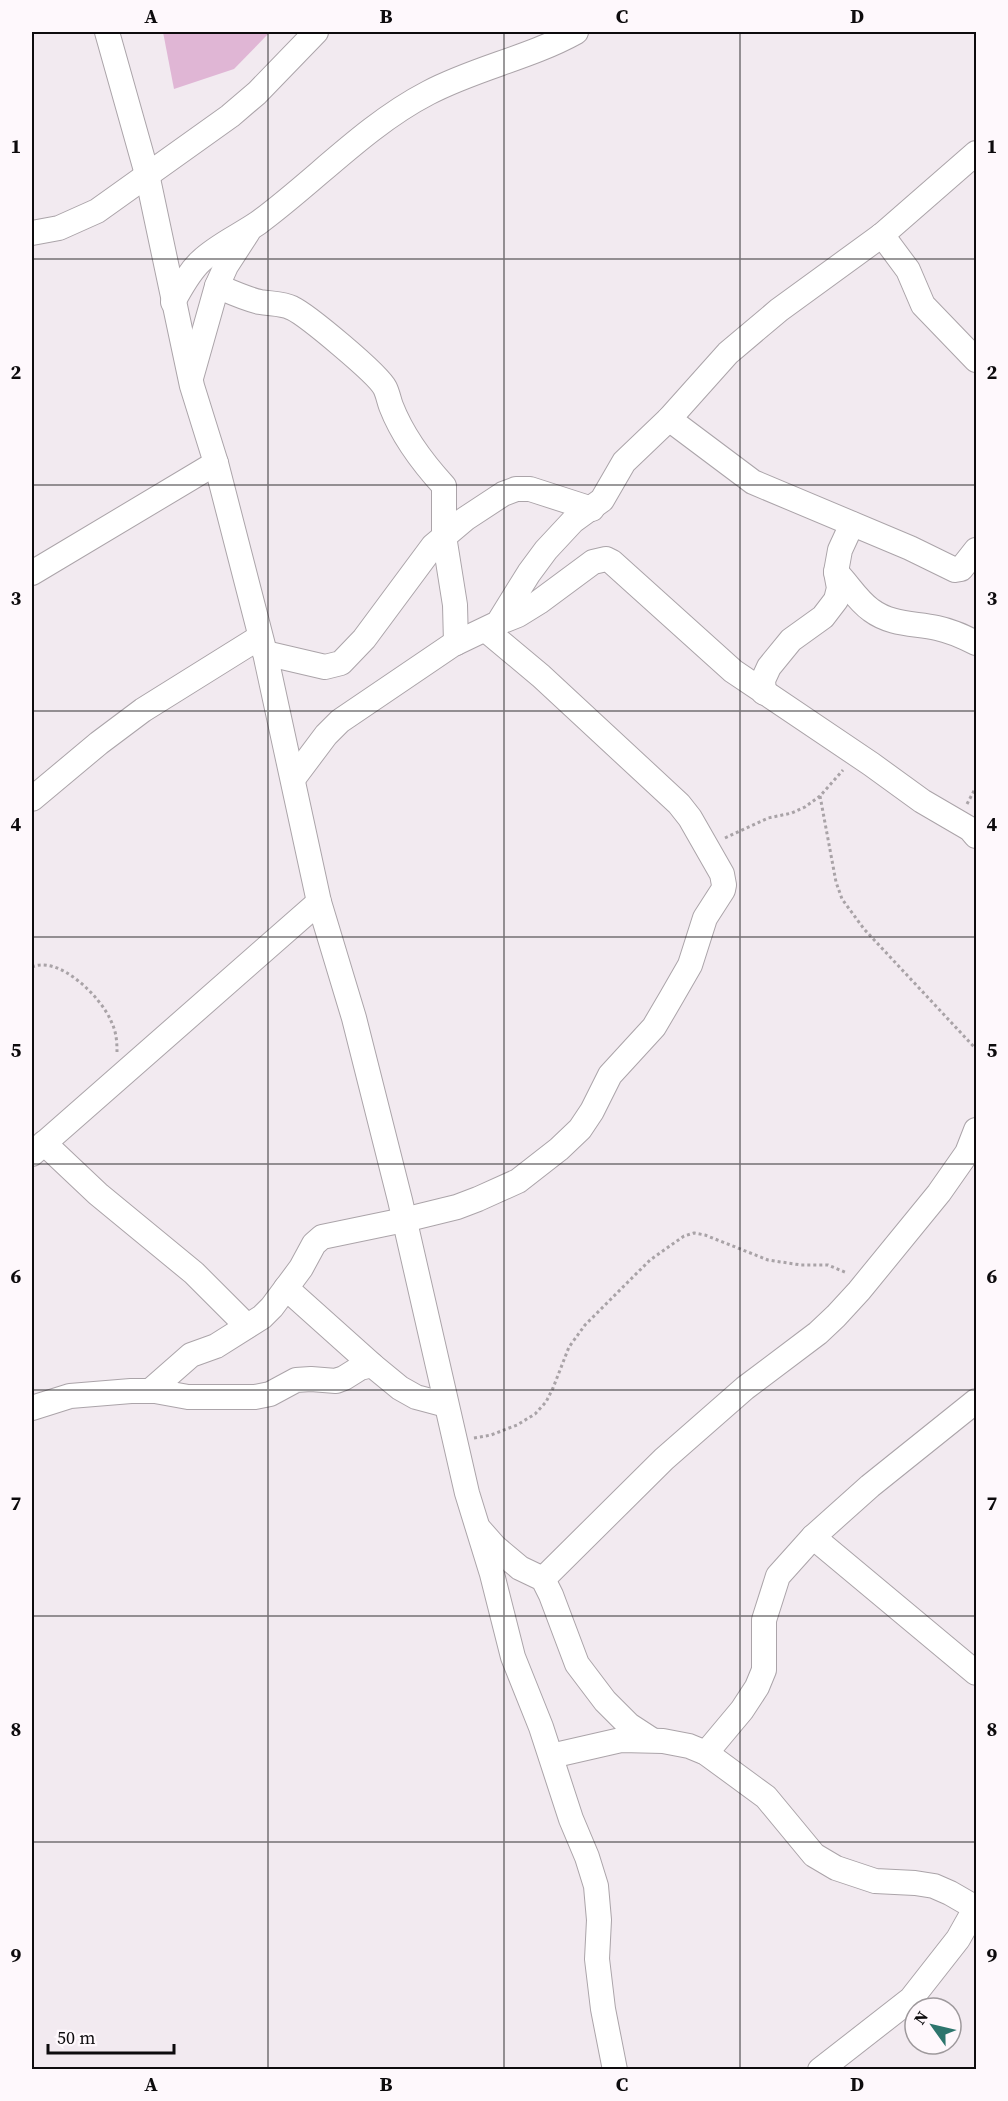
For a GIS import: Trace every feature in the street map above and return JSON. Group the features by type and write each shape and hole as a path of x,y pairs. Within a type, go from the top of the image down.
{"street":[{"path":"107,32 147,174 191,380 216,463 262,645 319,902 354,1018 405,1220 446,1405 477,1527 492,1574 513,1657 551,1756 596,1886 599,1920 597,1959 603,2009 615,2070"},
{"path":"32,233 59,228 98,211 230,116 257,93 316,32"},
{"path":"173,302 190,273 201,261 251,227 411,102 576,32"},
{"path":"492,626 546,550 573,521 602,500 624,462 669,419 728,353 779,310 882,235 976,153"},
{"path":"191,380 217,286 226,266 251,227"},
{"path":"882,235 908,270 923,305 976,360"},
{"path":"217,286 259,302 282,304 293,309 318,327 375,376 385,388 390,405 412,447 426,467 444,486 444,536 455,605 456,643"},
{"path":"669,419 753,482 910,548 955,570 961,569 976,550"},
{"path":"32,573 216,463"},
{"path":"32,799 143,710 262,645 325,667 341,663 364,639 432,546 465,519 503,494 516,489 530,489 592,509"},
{"path":"764,693 763,680 769,667 791,640 823,617 836,600 839,588 836,572 840,550 852,524"},
{"path":"293,779 326,735 340,721 456,643 518,615 593,562 606,559 625,572 652,600 733,671 922,801 970,829 976,836"},
{"path":"836,572 861,601 878,615 898,623 935,627 954,632 976,643"},
{"path":"150,1391 191,1354 216,1346 262,1317 301,1268 314,1244 322,1237 457,1207 506,1188 560,1149 580,1129 610,1075 654,1027 690,965 702,925 724,885 722,874 690,818 679,804 541,676 492,626"},
{"path":"248,1326 194,1273 98,1194 38,1149 319,902"},
{"path":"543,1579 664,1459 746,1388 818,1333 836,1316 868,1281 939,1193 967,1153 976,1130"},
{"path":"286,1288 400,1388 416,1397 446,1405"},
{"path":"32,1408 70,1396 150,1391 188,1397 255,1397 270,1394 296,1380 336,1381 360,1368 372,1365"},
{"path":"706,1753 742,1710 757,1687 764,1670 764,1620 778,1576 813,1537 870,1486 976,1401"},
{"path":"477,1527 495,1547 520,1568 543,1579 577,1664 605,1701 629,1725 652,1740"},
{"path":"813,1537 976,1673"},
{"path":"551,1756 621,1740 652,1740 689,1746 706,1753 766,1797 814,1855 836,1868 875,1881 915,1882 934,1886 976,1907 958,1939 911,1999 822,2069"}],"path":[{"path":"707,848 742,829 805,807 820,796 856,754"},
{"path":"820,796 836,882 842,899 864,929 976,1049"},
{"path":"32,966 45,964 75,979 93,995 110,1018 117,1036 113,1083"},
{"path":"455,1442 491,1435 535,1414 546,1402 553,1388 568,1347 585,1325 619,1293 643,1266 684,1236 694,1233 705,1235 768,1260 801,1265 828,1265 868,1281"}],"shaded area":[{"path":"163,32 270,32 234,69 174,89"}]}
